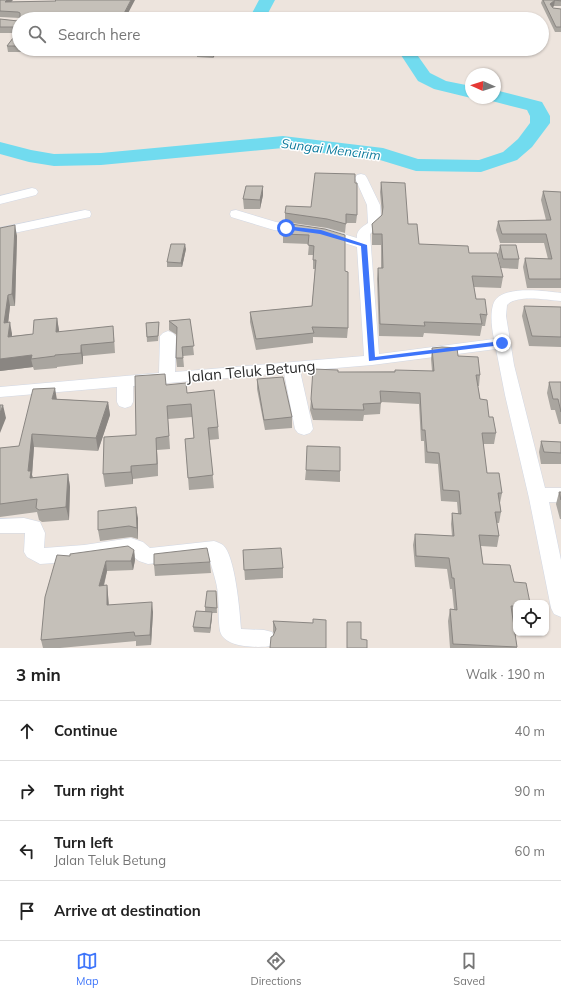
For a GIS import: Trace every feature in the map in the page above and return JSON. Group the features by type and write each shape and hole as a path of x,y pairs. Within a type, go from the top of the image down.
{"street":[{"path":"360,178 375,207 374,225 364,232 372,360"},
{"path":"0,200 32,192"},
{"path":"0,232 85,214"},
{"path":"236,214 274,226 327,233 364,245"},
{"path":"561,298 526,294 513,296 505,299 500,304 499,312 502,343 538,495 561,608"},
{"path":"167,378 168,336"},
{"name":"Jalan Teluk Betung","path":"0,392 372,360 502,343"},
{"path":"291,367 304,429"},
{"path":"125,381 125,402"},
{"path":"538,495 561,495"},
{"path":"0,526 24,525 33,527 35,533 34,552 40,556 84,553 131,546 135,546 143,555 148,556 214,549 217,551 219,556 228,592 231,632 233,636 238,638 264,639"}],"building":[{"path":"0,0 7,0 5,2 56,1 55,0 131,0 125,12 0,11"},
{"path":"543,0 555,0 550,4 553,8 561,9 561,27 556,27"},
{"path":"0,19 12,20 12,27 0,27"},
{"path":"12,39 12,46 7,46"},
{"path":"315,173 355,174 355,183 357,183 357,215 346,214 346,224 327,219 285,213 286,206 311,207"},
{"path":"381,182 405,183 408,224 417,224 419,244 468,246 469,253 497,253 503,277 472,276 476,299 485,299 487,315 480,314 482,324 424,322 425,326 380,324 378,268 383,268 382,234 373,234 372,224 382,215 383,207"},
{"path":"246,186 263,186 260,200 243,199"},
{"path":"543,191 561,192 561,279 529,279 525,258 552,259 546,234 502,234 498,221 551,220"},
{"path":"284,223 325,229 345,235 345,271 348,272 348,328 312,327 314,333 256,339 250,312 312,306 316,260 313,260 314,246 308,245 309,235 283,234"},
{"path":"15,225 12,294 8,295 4,323 10,322 8,337 33,334 34,320 57,318 56,332 113,326 114,342 81,345 81,353 31,359 32,355 0,359 0,228"},
{"path":"171,244 185,244 181,263 167,262"},
{"path":"500,245 516,245 519,259 503,259"},
{"path":"524,306 561,307 561,337 532,336"},
{"path":"190,319 194,346 182,347 183,358 176,358 177,327 169,321"},
{"path":"159,322 158,336 147,337 146,323"},
{"path":"432,348 457,348 458,356 478,357 480,375 476,375 480,399 487,400 489,417 493,417 496,433 482,433 487,473 499,473 502,493 498,493 501,512 495,512 499,536 479,535 483,564 510,565 514,582 526,583 529,600 513,600 513,606 511,606 513,636 515,636 517,647 453,644 450,609 457,610 454,578 452,578 449,558 416,556 415,534 454,536 452,513 461,514 459,491 443,490 439,453 427,452 425,430 422,430 420,393 380,391 381,403 363,404 364,410 313,409 311,399 313,369 338,370 338,372 395,372 395,370 434,371"},
{"path":"165,374 166,385 186,383 187,393 214,390 218,427 208,428 213,475 188,478 185,439 194,438 191,404 167,406 169,436 156,438 157,464 131,466 131,472 103,474 104,437 136,435 135,376"},
{"path":"283,377 292,417 264,420 257,379"},
{"path":"549,382 561,382 561,412 558,399 553,399"},
{"path":"55,388 52,399 108,402 96,438 32,434 28,471 31,471 30,478 68,474 66,507 39,510 36,508 37,499 0,504 0,448 19,446 33,389"},
{"path":"0,405 3,405 0,413"},
{"path":"541,441 561,442 561,453 544,452"},
{"path":"307,446 340,447 340,471 306,470"},
{"path":"136,507 137,528 129,526 98,530 98,511"},
{"path":"128,546 134,550 131,561 106,561 99,586 107,585 107,605 152,602 150,635 135,636 134,632 41,640 45,597 57,555 70,556 70,554"},
{"path":"207,548 210,562 154,565 154,554"},
{"path":"281,548 283,568 244,570 243,550"},
{"path":"207,591 216,591 217,608 205,607"},
{"path":"196,611 212,612 210,628 193,627"},
{"path":"313,619 326,620 326,648 270,648 271,637 276,629 273,621 313,623"},
{"path":"347,622 361,622 361,639 367,640 367,648 347,648"}],"waterway":[{"name":"Sungai Mencirim","path":"261,12 267,0"},
{"name":"Sungai Mencirim","path":"410,56 424,77 440,85 465,91"},
{"name":"Sungai Mencirim","path":"0,148 29,156 54,160 101,159 283,142 383,154 416,165 481,166 510,156 525,143 540,123 540,116 535,106 501,98"}],"route":[{"path":"286,228 321,232 364,245 372,360 502,343"}]}
